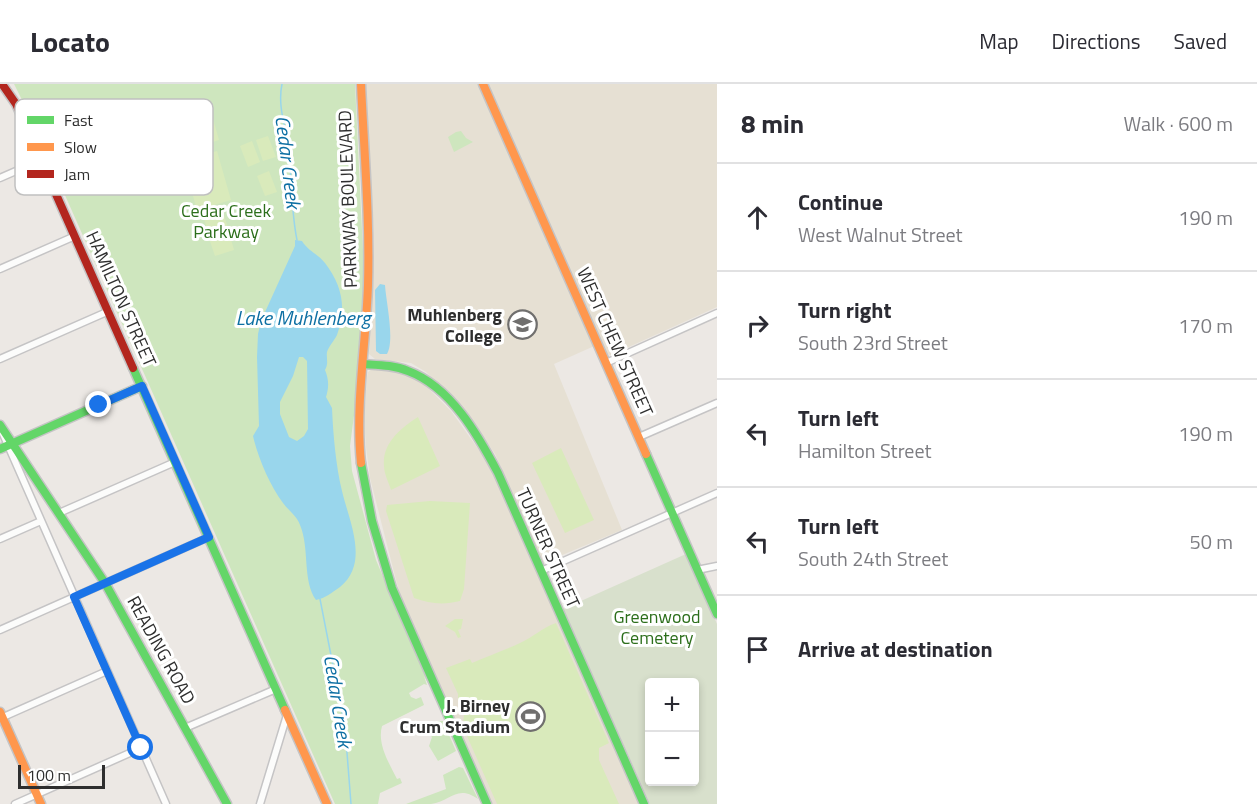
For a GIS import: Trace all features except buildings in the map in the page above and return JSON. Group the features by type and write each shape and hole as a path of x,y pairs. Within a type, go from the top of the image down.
{"street":[{"name":"PARKWAY BOULEVARD","path":"361,84 369,243 358,435 363,478 380,551 392,588 487,804"},
{"name":"WEST CHEW STREET","path":"483,84 717,614"},
{"name":"HAMILTON STREET","path":"4,86 15,102"},
{"path":"0,178 15,171"},
{"name":"HAMILTON STREET","path":"57,195 327,804"},
{"path":"0,269 75,236"},
{"path":"0,359 109,311"},
{"path":"606,363 717,313"},
{"name":"TURNER STREET","path":"363,364 400,368 413,372 435,388 460,413 490,457 644,804"},
{"path":"142,386 7,446 166,804"},
{"path":"639,437 717,403"},
{"name":"READING ROAD","path":"0,425 7,446 59,513 105,583 227,804"},
{"path":"59,513 175,462"},
{"path":"541,571 717,493"},
{"path":"0,540 41,522"},
{"path":"0,630 209,537"},
{"path":"698,570 717,566"},
{"path":"41,804 1,716 107,670"},
{"path":"185,728 276,689"},
{"path":"260,804 288,715"},
{"path":"15,804 141,748"}],"shaded area":[{"name":"Muhlenberg College","path":"366,84 717,84 717,307 611,355 606,354 601,343 554,364 622,530 543,563 495,454 467,413 426,372 411,363 375,359 369,354 374,240"},
{"path":"372,369 396,370 420,380 451,411 484,457 640,804 492,804 397,584 370,478 366,447 364,420 367,377 368,372"}],"green space":[{"name":"Cedar Creek Parkway","path":"14,84 355,84 364,272 356,400 350,446 352,471 376,560 429,685 424,676 427,685 424,684 409,693 416,699 421,697 424,705 382,726 381,740 385,753 397,779 400,778 402,783 380,793 378,804 335,804 65,195 213,195 213,99 22,99"},
{"path":"213,119 219,140 213,142"},
{"path":"461,131 473,142 454,152 448,137"},
{"path":"268,136 276,157 263,161 256,140"},
{"path":"252,141 260,162 248,167 240,146"},
{"path":"217,151 231,200 197,210 193,195 213,195 213,152"},
{"path":"269,171 277,192 265,196 257,176"},
{"path":"222,209 228,228 208,233 203,215"},
{"path":"229,232 234,250 215,256 209,238"},
{"path":"418,417 440,466 391,490 384,469 386,450 399,431"},
{"path":"561,448 594,520 565,533 532,463"},
{"path":"430,501 470,503 464,589 460,601 437,603 414,598 386,511 387,505"},
{"name":"Greenwood Cemetery","path":"686,554 717,624 717,804 650,804 563,609"},
{"path":"455,619 463,619 461,629 458,630 461,637 458,638 455,632 445,626"},
{"name":"J. Birney Crum Stadium","path":"556,623 609,743 599,748 599,760 619,804 497,804 463,727 464,713 446,668 470,659 472,663 502,651"},
{"path":"437,721 443,721 456,751 438,761 429,746 432,737 429,733 437,725"},
{"path":"459,767 463,768 478,799 465,793 459,793 431,804 406,804 446,789 443,775"}],"water":[{"name":"Lake Muhlenberg","path":"295,240 302,241 325,263 339,288 342,306 337,335 327,352 326,397 332,408 338,471 356,554 349,577 340,587 316,600 307,574 305,544 300,525 269,480 253,436 259,426 258,334 261,321 295,246","holes":["299,357 307,361 308,429 297,441 289,437 280,414 280,402 293,376"]},
{"path":"380,284 385,285 389,321 390,340 387,354 380,354 376,351 375,290"}],"waterway":[{"name":"Cedar Creek","path":"282,84 281,110 288,144 297,240"},
{"name":"Cedar Creek","path":"320,599 345,727 351,804"}],"traffic: fast":[{"path":"363,364 397,368 423,378 450,400 482,443 498,473 644,804"},
{"path":"133,368 285,710"},
{"path":"0,449 142,386"},
{"path":"0,425 105,583 227,804"},
{"path":"646,454 717,614"},
{"path":"361,463 372,521 392,588 487,804"}],"traffic: slow":[{"path":"361,84 368,260 359,419 361,463"},
{"path":"483,84 646,454"},
{"path":"285,710 327,804"},
{"path":"0,712 41,804"}],"traffic: jam":[{"path":"2,84 15,103"},
{"path":"56,195 133,368"}],"place":[{"name":"Muhlenberg College","path":"523,325"},
{"name":"J. Birney Crum Stadium","path":"531,716"}],"route":[{"path":"99,405 142,386 209,537 74,597 141,748"}]}
